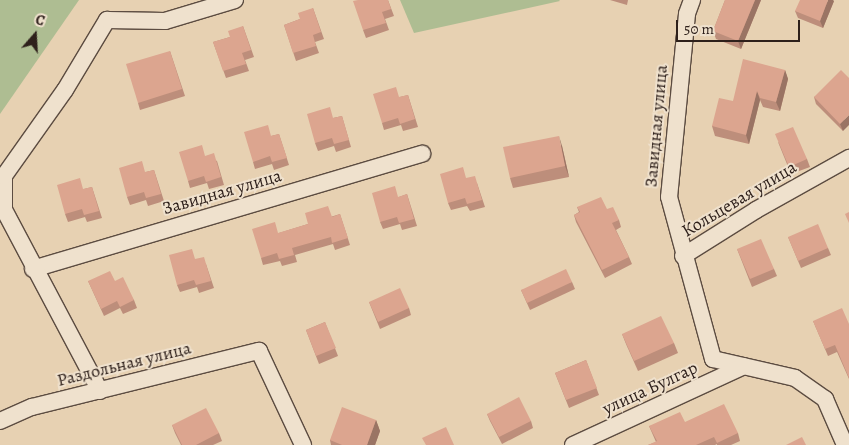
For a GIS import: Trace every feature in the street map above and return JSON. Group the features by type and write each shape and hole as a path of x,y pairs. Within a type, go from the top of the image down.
{"street":[{"path":"100,390 2,211 4,176 65,90 107,20 165,21 234,0"},
{"name":"Завидная улица","path":"683,256 669,197 687,14 692,0"},
{"name":"Завидная улица","path":"33,269 422,154"},
{"name":"Кольцевая улица","path":"846,445 825,399 795,378 713,359 683,256 756,210 849,158"},
{"name":"Раздольная улица","path":"0,421 32,408 258,351 303,445"},
{"name":"улица Булгар","path":"573,445 744,366"}],"green space":[{"path":"0,0 79,0 0,114"},
{"path":"400,0 559,0 560,1 414,33"}],"building":[{"path":"388,0 391,9 382,12 386,23 363,30 353,1"},
{"path":"725,0 755,0 738,41 713,31"},
{"path":"800,0 828,0 820,21 795,11"},
{"path":"313,8 321,32 313,35 316,46 293,53 284,25 300,19 298,13"},
{"path":"243,26 251,50 242,53 246,64 223,71 213,42 230,37 228,31"},
{"path":"170,51 182,89 138,103 126,64"},
{"path":"743,59 785,70 776,102 760,98 757,91 746,135 712,126 719,98 733,101"},
{"path":"841,70 849,78 849,115 840,124 814,97"},
{"path":"396,87 399,97 408,95 415,119 400,124 398,118 382,123 373,94"},
{"path":"330,107 333,118 342,116 349,140 334,144 332,138 315,143 307,114"},
{"path":"268,125 271,136 279,134 287,158 272,162 270,156 253,162 244,132"},
{"path":"793,127 807,159 789,167 775,134"},
{"path":"559,136 565,166 510,178 503,147"},
{"path":"202,145 205,156 214,153 221,177 206,182 204,176 188,181 179,152"},
{"path":"142,161 145,172 154,170 161,194 146,198 144,192 127,197 119,168"},
{"path":"463,167 466,178 475,176 482,200 467,204 465,198 448,203 440,174"},
{"path":"80,178 83,189 92,187 99,211 84,215 82,209 65,214 57,185"},
{"path":"395,186 398,197 407,194 414,219 399,223 397,217 380,222 372,193"},
{"path":"601,197 607,209 613,207 619,220 612,223 629,257 602,270 574,215 580,212 577,207"},
{"path":"328,206 332,217 340,214 348,238 332,243 331,237 292,248 294,255 279,259 277,253 261,258 252,229 275,222 278,233 308,224 305,213"},
{"path":"849,212 849,223 845,214"},
{"path":"818,224 828,248 798,261 788,237"},
{"path":"761,239 774,269 750,279 737,249"},
{"path":"192,249 195,259 204,257 211,281 196,285 194,280 177,285 169,255"},
{"path":"566,269 572,282 527,303 521,290"},
{"path":"110,271 115,281 123,277 134,300 120,307 117,301 101,309 88,281"},
{"path":"400,288 409,308 378,322 369,302"},
{"path":"842,308 849,324 849,378 835,345 825,349 813,321"},
{"path":"661,316 674,343 634,361 622,334"},
{"path":"325,322 336,348 316,356 306,330"},
{"path":"586,360 597,388 566,400 555,373"},
{"path":"519,397 531,421 499,437 487,414"},
{"path":"724,404 738,433 717,443 714,437 696,445 648,445 657,441 649,426 680,412 685,422"},
{"path":"342,407 376,420 367,445 342,445 330,440"},
{"path":"206,408 219,433 196,445 182,445 172,425"},
{"path":"446,427 454,445 426,445 422,438"},
{"path":"802,437 806,445 786,445"}]}
